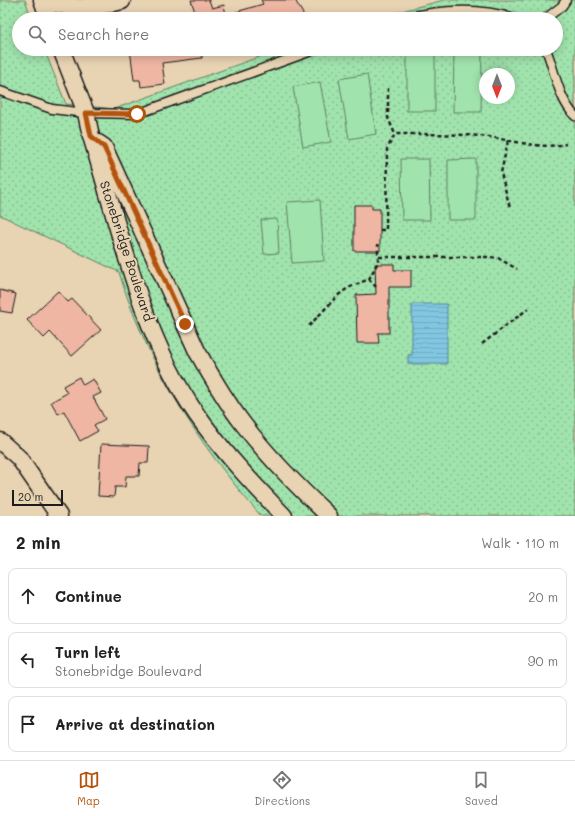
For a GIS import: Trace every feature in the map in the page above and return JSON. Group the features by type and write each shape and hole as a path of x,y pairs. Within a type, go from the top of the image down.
{"street":[{"path":"42,0 46,12"},
{"path":"47,0 65,6 86,7 106,5 123,1"},
{"path":"110,12 123,1"},
{"name":"Stonebridge Boulevard","path":"66,56 86,113 91,136 145,315 176,380 197,415 235,465 284,516"},
{"name":"Stonebridge Boulevard","path":"91,136 104,147 197,350 212,378 244,425 296,485 329,516"},
{"path":"0,441 19,458 59,516"}],"lane":[{"path":"554,12 562,6 566,0"},
{"path":"434,12 455,10 484,12"},
{"path":"0,91 52,109 86,113 137,114 298,56"},
{"path":"548,56 562,97 569,110 575,116"}],"path":[{"path":"388,88 388,118 395,134"},
{"path":"395,134 468,135 537,147 552,147 566,144"},
{"path":"380,230 386,230 387,149 395,134"},
{"path":"508,141 501,173 510,208"},
{"path":"309,326 337,296 348,288 369,279 378,262 378,244"},
{"path":"379,257 490,257 498,258 517,269"},
{"path":"369,279 376,287"},
{"path":"482,344 529,308"}],"green space":[{"path":"0,0 25,0 29,12 12,12 12,56 47,56 66,104 114,109 262,56 563,56 563,12 398,12 444,0 575,0 575,516 261,516 224,471 190,423 161,373 131,308 119,272 0,215"},
{"path":"407,56 435,56 435,111 407,111"},
{"path":"454,56 482,56 482,68 479,68 479,104 481,104 481,112 453,112"},
{"path":"367,74 376,134 349,139 339,79"},
{"path":"320,82 331,142 303,147 293,87"},
{"path":"401,159 429,159 430,220 402,220"},
{"path":"476,159 476,220 448,220 448,160"},
{"path":"320,200 324,261 292,263 287,202"},
{"path":"277,219 279,253 264,254 261,220"}],"water":[{"path":"412,304 447,304 447,364 408,364 408,355 412,355"}],"building":[{"path":"191,0 209,0 212,8 224,5 225,12 195,12"},
{"path":"261,0 295,0 302,12 236,12 263,4"},
{"path":"131,56 202,56 202,58 162,63 165,84 141,87 140,80 134,80"},
{"path":"354,205 372,205 372,209 380,209 380,251 354,251"},
{"path":"375,264 394,264 394,270 411,270 411,287 389,287 389,333 378,333 379,343 357,343 356,295 376,294"},
{"path":"0,290 16,294 12,313 0,311"},
{"path":"58,291 68,302 72,299 101,330 72,356 50,332 44,338 27,320"},
{"path":"79,377 83,385 93,379 101,393 93,397 105,419 94,425 98,431 80,441 64,411 58,414 51,402 67,393 63,386"},
{"path":"101,444 149,446 148,463 140,463 139,476 126,476 125,487 115,487 114,497 98,496"}],"route":[{"path":"137,114 126,115 86,113 91,136 104,147 185,324"}]}
